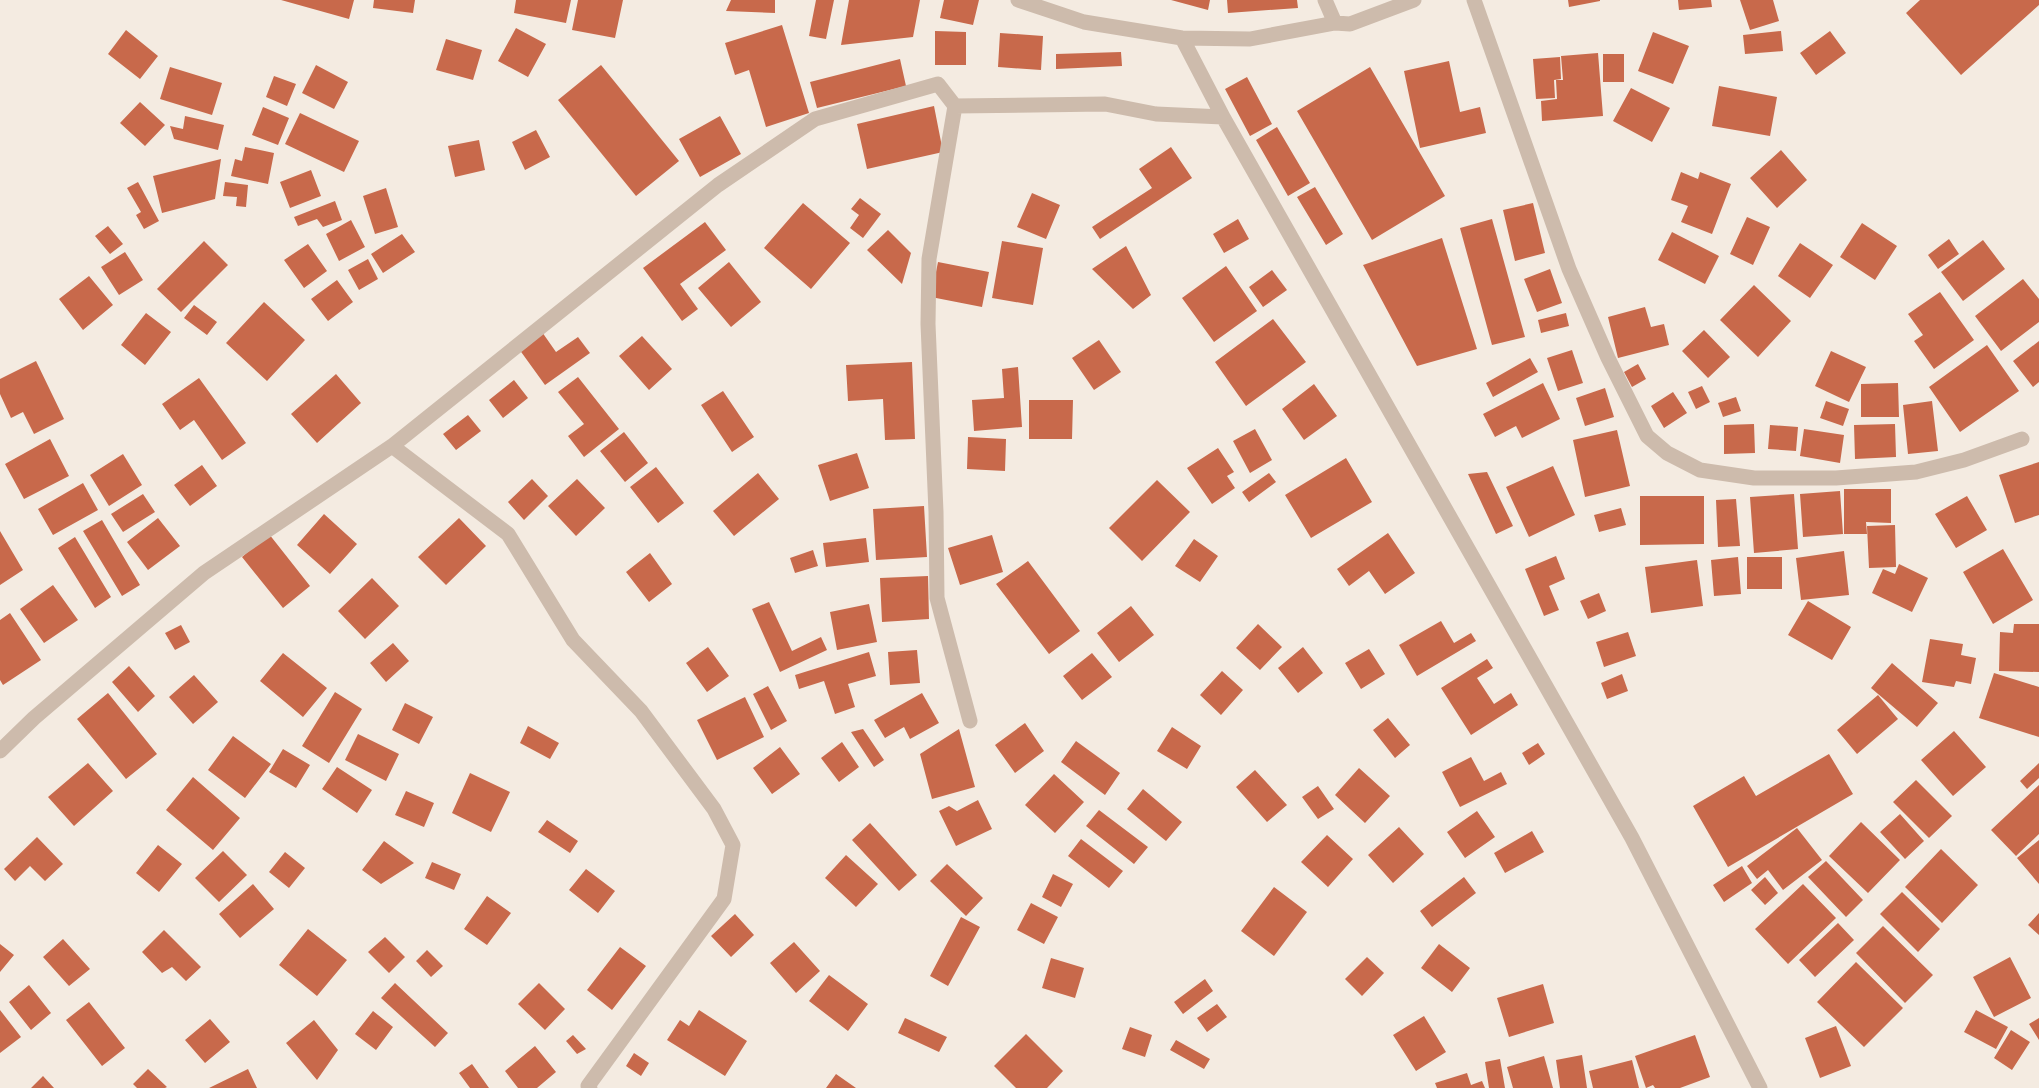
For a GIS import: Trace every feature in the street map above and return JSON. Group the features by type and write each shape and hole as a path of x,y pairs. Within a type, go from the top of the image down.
{"street":[{"path":"1018,0 1084,22 1182,38 1250,39 1335,23 1350,24 1414,0"},
{"path":"1325,0 1335,23"},
{"path":"1474,0 1569,269 1638,420 1647,436 1667,453 1700,470 1754,478 1836,478 1916,472 1964,460 2022,439"},
{"path":"1182,38 1223,117 1632,838 1761,1088"},
{"path":"0,751 34,718 204,573 392,446 718,185 815,119 938,84 956,106 929,259 928,324 936,512 937,598 970,721"},
{"path":"956,106 1105,104 1156,114 1223,117"},
{"path":"392,446 508,534 573,640 641,711 714,809 733,845 724,898 588,1086 590,1088"}],"building":[{"path":"281,0 354,0 349,19"},
{"path":"374,0 415,0 413,13 373,8"},
{"path":"516,0 571,0 566,23 514,13"},
{"path":"578,0 623,0 615,38 572,30"},
{"path":"731,0 775,0 775,13 726,11"},
{"path":"816,0 834,0 826,39 809,36"},
{"path":"849,0 920,0 913,37 841,45"},
{"path":"944,0 979,0 973,25 940,18"},
{"path":"1171,0 1210,0 1208,10"},
{"path":"1227,0 1297,0 1298,8 1228,13"},
{"path":"1568,0 1600,0 1600,1 1569,7"},
{"path":"1678,0 1711,0 1712,7 1679,10"},
{"path":"1740,0 1773,0 1779,21 1750,30"},
{"path":"1920,0 2039,0 2039,5 1961,75 1906,13"},
{"path":"782,25 809,113 766,127 749,70 735,75 725,43"},
{"path":"516,28 546,44 528,77 498,61"},
{"path":"126,30 158,56 140,79 108,54"},
{"path":"935,31 966,32 966,65 935,65"},
{"path":"1781,31 1783,51 1745,54 1743,35"},
{"path":"1830,31 1846,53 1816,75 1800,53"},
{"path":"1653,32 1689,46 1673,84 1638,71"},
{"path":"1000,33 1043,36 1041,70 998,67"},
{"path":"446,39 482,50 473,80 436,70"},
{"path":"1121,52 1122,66 1056,69 1056,54"},
{"path":"1598,53 1603,116 1542,121 1541,101 1557,99 1556,80 1563,80 1561,56"},
{"path":"1603,54 1624,54 1624,82 1603,82"},
{"path":"1560,57 1561,79 1554,80 1555,98 1536,99 1533,59"},
{"path":"900,59 906,86 817,108 810,82"},
{"path":"1449,61 1460,112 1480,107 1486,133 1420,148 1404,71"},
{"path":"316,65 348,82 334,109 302,93"},
{"path":"601,65 679,161 636,196 558,100"},
{"path":"170,67 222,83 212,115 160,99"},
{"path":"1370,67 1445,196 1372,240 1297,111"},
{"path":"274,76 296,84 287,106 266,97"},
{"path":"1247,77 1272,124 1250,136 1225,89"},
{"path":"1719,86 1777,97 1770,136 1712,126"},
{"path":"1631,88 1670,108 1652,142 1613,121"},
{"path":"140,102 165,125 145,146 120,123"},
{"path":"934,106 943,152 867,169 857,124"},
{"path":"263,107 289,118 278,145 252,135"},
{"path":"300,113 359,141 344,172 285,144"},
{"path":"185,116 224,125 218,150 174,139 170,126 183,129"},
{"path":"720,116 741,154 700,177 679,139"},
{"path":"1277,127 1310,183 1288,196 1256,140"},
{"path":"536,130 550,157 525,170 512,142"},
{"path":"479,140 485,170 455,177 448,146"},
{"path":"245,147 274,153 268,184 231,176 235,159 242,161"},
{"path":"1171,147 1192,178 1100,239 1092,227 1152,188 1139,169"},
{"path":"1781,150 1807,180 1777,208 1750,178"},
{"path":"221,159 215,199 162,213 153,176"},
{"path":"311,170 321,196 290,208 280,182"},
{"path":"1681,172 1698,179 1700,172 1731,184 1712,234 1681,222 1688,206 1671,200"},
{"path":"138,182 159,221 144,229 136,215 141,212 127,188"},
{"path":"225,182 248,185 246,207 236,206 237,197 223,196"},
{"path":"1315,187 1343,234 1326,245 1297,197"},
{"path":"386,188 398,227 375,234 363,196"},
{"path":"1032,193 1060,205 1046,239 1017,227"},
{"path":"860,198 881,214 863,238 850,228 859,215 851,209"},
{"path":"335,201 342,220 323,227 317,219 298,226 294,217"},
{"path":"803,203 850,243 811,289 764,248"},
{"path":"1533,203 1545,253 1515,261 1503,210"},
{"path":"1747,217 1770,227 1753,265 1730,254"},
{"path":"1238,219 1249,239 1224,253 1213,234"},
{"path":"1492,219 1525,337 1492,345 1460,228"},
{"path":"351,220 365,247 339,261 326,234"},
{"path":"705,222 726,250 680,284 698,309 682,321 643,268"},
{"path":"1862,223 1897,246 1875,280 1840,257"},
{"path":"108,226 123,244 110,254 95,236"},
{"path":"888,230 911,253 902,284 867,250"},
{"path":"1672,232 1719,256 1705,284 1658,260"},
{"path":"402,234 415,252 383,273 371,254"},
{"path":"1442,238 1477,349 1417,366 1363,265"},
{"path":"1949,239 1959,254 1938,269 1928,255"},
{"path":"1983,240 2005,269 1963,301 1941,272"},
{"path":"204,241 228,265 181,312 157,289"},
{"path":"1002,241 1043,248 1033,305 992,298"},
{"path":"1800,243 1833,265 1810,298 1778,276"},
{"path":"308,244 327,271 304,288 284,260"},
{"path":"1126,246 1151,295 1133,309 1092,269"},
{"path":"125,252 143,280 119,295 101,267"},
{"path":"368,259 378,279 359,290 348,270"},
{"path":"729,262 761,302 731,327 698,288"},
{"path":"938,262 989,272 982,307 931,297"},
{"path":"1226,266 1257,311 1214,342 1182,298"},
{"path":"1550,269 1562,303 1537,312 1524,279"},
{"path":"1272,270 1287,290 1263,307 1249,287"},
{"path":"89,276 113,305 83,330 59,299"},
{"path":"2023,279 2039,299 2039,322 2001,351 1975,316"},
{"path":"337,280 353,302 328,321 311,299"},
{"path":"1754,285 1791,321 1758,357 1720,320"},
{"path":"1940,292 1974,340 1934,369 1914,341 1923,335 1908,314"},
{"path":"264,302 305,340 267,381 226,343"},
{"path":"194,305 217,322 207,335 184,318"},
{"path":"1645,307 1651,327 1664,324 1669,345 1618,358 1608,317"},
{"path":"146,313 171,332 145,365 121,345"},
{"path":"1566,313 1569,326 1541,333 1538,320"},
{"path":"1273,319 1306,362 1246,406 1215,362"},
{"path":"1704,330 1730,357 1708,378 1682,351"},
{"path":"542,332 556,352 578,337 590,353 545,385 519,349"},
{"path":"642,336 672,369 649,390 619,356"},
{"path":"1099,340 1121,372 1094,390 1072,358"},
{"path":"2039,341 2039,382 2033,387 2013,361"},
{"path":"1987,345 2019,391 1960,432 1929,387"},
{"path":"1572,350 1583,383 1558,391 1547,358"},
{"path":"1831,351 1866,367 1849,402 1815,386"},
{"path":"1530,358 1538,372 1493,397 1486,383"},
{"path":"36,361 64,419 34,434 23,412 11,418 0,394 0,379"},
{"path":"912,362 915,439 885,440 883,399 848,401 846,365"},
{"path":"1638,364 1646,379 1632,387 1624,372"},
{"path":"1018,367 1022,427 974,431 972,400 1004,398 1002,369"},
{"path":"336,374 361,403 317,443 291,414"},
{"path":"578,377 619,429 584,457 568,436 584,424 558,392"},
{"path":"199,378 246,443 222,460 194,420 180,430 162,404"},
{"path":"514,380 528,398 503,418 489,400"},
{"path":"1543,383 1560,419 1522,438 1516,426 1495,437 1483,414"},
{"path":"1898,383 1899,417 1861,417 1861,384"},
{"path":"1314,384 1337,416 1304,440 1282,409"},
{"path":"1702,386 1710,402 1696,409 1688,392"},
{"path":"1605,388 1614,417 1585,426 1576,398"},
{"path":"723,391 754,437 732,452 701,405"},
{"path":"1673,392 1687,413 1664,428 1651,406"},
{"path":"1736,397 1741,411 1723,417 1718,403"},
{"path":"1029,400 1073,400 1072,439 1029,439"},
{"path":"1826,401 1849,409 1843,426 1820,418"},
{"path":"1932,401 1938,451 1908,454 1903,405"},
{"path":"468,415 481,431 456,450 443,434"},
{"path":"1754,424 1755,453 1724,454 1724,425"},
{"path":"1895,424 1896,457 1855,459 1854,425"},
{"path":"1770,425 1798,427 1796,451 1768,449"},
{"path":"1255,429 1272,460 1250,473 1233,441"},
{"path":"1804,429 1844,435 1840,463 1800,456"},
{"path":"1617,430 1630,486 1585,497 1573,440"},
{"path":"624,432 648,463 625,482 600,451"},
{"path":"968,437 1006,439 1005,471 967,469"},
{"path":"50,439 69,476 24,499 5,464"},
{"path":"1218,448 1234,472 1227,476 1235,488 1212,504 1187,468"},
{"path":"857,453 869,488 830,501 818,465"},
{"path":"123,454 142,485 109,506 90,475"},
{"path":"1346,458 1372,502 1311,538 1285,495"},
{"path":"2039,462 2039,515 2015,523 1999,475"},
{"path":"202,465 217,486 190,506 174,485"},
{"path":"1553,466 1575,515 1529,537 1506,487"},
{"path":"656,467 684,503 658,523 630,487"},
{"path":"1487,472 1513,526 1496,534 1468,474"},
{"path":"758,473 779,499 734,536 713,511"},
{"path":"1269,473 1276,482 1249,502 1242,492"},
{"path":"532,479 548,496 524,520 508,502"},
{"path":"577,479 605,508 576,536 548,506"},
{"path":"1157,480 1190,512 1142,561 1109,528"},
{"path":"83,483 98,510 53,535 38,509"},
{"path":"1844,489 1891,489 1891,523 1866,522 1867,534 1844,534"},
{"path":"1840,491 1843,534 1803,537 1800,494"},
{"path":"143,494 155,512 123,532 111,514"},
{"path":"1794,494 1798,549 1754,553 1750,497"},
{"path":"1640,496 1704,496 1704,544 1640,545"},
{"path":"1967,496 1987,530 1956,548 1935,514"},
{"path":"1736,499 1740,546 1718,547 1716,500"},
{"path":"924,506 927,557 876,560 873,509"},
{"path":"1621,508 1626,525 1599,532 1594,515"},
{"path":"324,514 357,544 330,574 297,545"},
{"path":"158,518 180,546 148,570 127,542"},
{"path":"459,518 486,546 446,585 418,557"},
{"path":"102,520 140,585 122,596 83,531"},
{"path":"1895,525 1896,567 1869,568 1867,526"},
{"path":"0,531 23,570 0,585"},
{"path":"1388,533 1415,573 1385,594 1369,571 1349,586 1337,569"},
{"path":"269,534 310,586 283,608 242,557"},
{"path":"992,535 1003,572 960,585 948,548"},
{"path":"75,537 111,597 95,608 58,548"},
{"path":"866,538 869,562 826,567 823,543"},
{"path":"1194,539 1218,556 1200,582 1175,566"},
{"path":"2003,549 2033,600 1993,624 1963,572"},
{"path":"813,550 818,566 795,573 790,558"},
{"path":"1844,551 1849,595 1801,600 1796,558"},
{"path":"650,553 672,584 649,602 626,572"},
{"path":"1556,556 1565,579 1549,586 1559,610 1544,616 1525,569"},
{"path":"1738,557 1741,594 1714,596 1711,560"},
{"path":"1747,557 1782,557 1782,589 1747,589"},
{"path":"1697,560 1703,606 1651,613 1645,567"},
{"path":"1028,561 1080,631 1049,654 996,584"},
{"path":"1899,564 1928,578 1912,612 1872,593 1883,569 1895,574"},
{"path":"928,576 929,619 882,622 880,578"},
{"path":"372,578 399,606 365,639 338,611"},
{"path":"53,585 78,620 44,643 20,609"},
{"path":"1599,593 1606,611 1588,619 1580,601"},
{"path":"1808,601 1851,627 1832,660 1788,635"},
{"path":"769,602 792,651 821,637 827,650 780,672 752,609"},
{"path":"869,604 877,642 837,650 830,612"},
{"path":"1131,606 1154,635 1119,662 1097,633"},
{"path":"10,613 41,660 3,685 0,680 0,620"},
{"path":"1441,621 1454,643 1471,633 1476,641 1417,676 1399,645"},
{"path":"1258,624 1282,647 1260,670 1236,648"},
{"path":"2014,624 2039,624 2039,672 1999,671 2000,632 2013,633"},
{"path":"181,625 190,642 175,650 165,633"},
{"path":"1628,632 1636,656 1604,667 1596,642"},
{"path":"1930,639 1963,644 1961,655 1976,658 1971,684 1956,681 1954,687 1922,682"},
{"path":"393,643 409,661 386,682 370,663"},
{"path":"708,647 729,676 707,692 686,663"},
{"path":"1303,647 1323,673 1298,693 1278,668"},
{"path":"1369,649 1385,674 1361,689 1345,663"},
{"path":"917,650 920,683 890,685 888,652"},
{"path":"869,652 876,676 848,684 855,707 835,714 824,681 799,689 795,675"},
{"path":"283,653 327,688 303,717 260,681"},
{"path":"1092,653 1112,677 1082,700 1063,676"},
{"path":"1487,659 1493,668 1477,678 1494,704 1511,693 1518,705 1471,735 1441,688"},
{"path":"1892,663 1938,703 1917,727 1871,688"},
{"path":"129,666 155,696 138,712 112,682"},
{"path":"1222,671 1243,690 1221,715 1200,695"},
{"path":"1994,673 2039,687 2039,737 1979,718"},
{"path":"1622,674 1628,691 1607,699 1601,683"},
{"path":"194,675 218,702 193,724 169,697"},
{"path":"768,686 787,721 771,730 753,694"},
{"path":"335,692 362,709 329,763 302,746"},
{"path":"108,693 157,754 126,779 77,719"},
{"path":"922,693 939,723 910,739 904,727 885,738 874,720"},
{"path":"1878,695 1898,719 1857,754 1837,730"},
{"path":"745,697 764,737 717,760 697,720"},
{"path":"405,703 433,717 419,744 392,730"},
{"path":"1388,718 1410,745 1395,758 1373,730"},
{"path":"1025,723 1044,751 1015,773 995,745"},
{"path":"528,726 559,743 550,759 520,743"},
{"path":"1172,727 1201,746 1187,769 1157,751"},
{"path":"863,729 884,760 874,767 851,732"},
{"path":"959,729 975,787 932,799 920,754"},
{"path":"1954,731 1986,767 1953,796 1921,760"},
{"path":"358,734 399,754 386,781 345,760"},
{"path":"233,736 271,764 245,798 208,770"},
{"path":"1076,741 1120,773 1105,795 1061,762"},
{"path":"842,742 859,767 839,782 821,758"},
{"path":"1538,743 1545,754 1529,765 1522,753"},
{"path":"780,747 800,774 772,794 753,768"},
{"path":"283,749 310,765 296,788 269,772"},
{"path":"1829,754 1853,794 1728,867 1693,806 1744,776 1756,796"},
{"path":"1471,757 1484,781 1501,772 1507,784 1460,807 1442,772"},
{"path":"88,763 113,791 74,826 48,797"},
{"path":"2039,763 2039,778 2027,789 2020,781"},
{"path":"337,767 372,790 357,813 322,789"},
{"path":"1359,768 1390,796 1365,823 1335,795"},
{"path":"1255,770 1287,805 1267,822 1236,787"},
{"path":"470,773 510,792 491,832 452,813"},
{"path":"1054,774 1084,802 1055,833 1025,805"},
{"path":"193,777 240,818 213,850 166,810"},
{"path":"1916,780 1952,816 1929,838 1893,802"},
{"path":"2039,785 2039,834 2016,856 1991,830"},
{"path":"1318,786 1334,809 1318,819 1302,797"},
{"path":"1143,789 1182,822 1166,841 1127,809"},
{"path":"406,791 434,803 424,827 395,815"},
{"path":"978,800 992,829 956,846 939,811 949,806 957,811"},
{"path":"1099,810 1148,847 1134,864 1086,826"},
{"path":"1477,811 1495,837 1465,858 1447,832"},
{"path":"1900,814 1924,841 1905,859 1880,832"},
{"path":"547,820 578,841 570,853 538,832"},
{"path":"1861,822 1900,860 1868,893 1829,856"},
{"path":"870,823 917,875 899,891 852,840"},
{"path":"1399,827 1424,854 1393,883 1368,855"},
{"path":"1797,828 1822,860 1783,890 1768,870 1757,879 1747,866"},
{"path":"1532,831 1544,852 1505,873 1494,853"},
{"path":"1327,835 1353,859 1328,887 1301,862"},
{"path":"37,837 63,864 45,881 30,866 15,881 4,869"},
{"path":"1081,839 1123,871 1109,888 1068,856"},
{"path":"2039,840 2039,884 2017,858"},
{"path":"384,841 414,863 381,884 362,870"},
{"path":"158,845 182,864 159,892 136,873"},
{"path":"1941,849 1978,885 1942,923 1905,887"},
{"path":"223,851 247,875 219,902 195,878"},
{"path":"285,852 305,868 289,888 269,872"},
{"path":"846,855 878,884 856,907 825,878"},
{"path":"1826,861 1863,900 1846,917 1808,877"},
{"path":"432,862 461,874 454,890 425,878"},
{"path":"947,864 983,898 966,916 930,881"},
{"path":"1742,866 1752,883 1724,902 1713,885"},
{"path":"586,869 615,891 598,913 569,890"},
{"path":"1053,874 1073,884 1061,907 1042,897"},
{"path":"1464,877 1476,893 1432,927 1420,911"},
{"path":"1765,877 1778,893 1765,905 1751,890"},
{"path":"253,884 274,909 240,938 219,914"},
{"path":"1803,884 1836,918 1788,964 1755,929"},
{"path":"1274,887 1307,912 1274,956 1241,931"},
{"path":"1902,892 1940,929 1918,952 1880,914"},
{"path":"487,896 511,913 487,945 464,929"},
{"path":"1031,903 1058,917 1044,944 1017,930"},
{"path":"2039,913 2039,935 2028,925"},
{"path":"735,914 754,935 731,957 711,936"},
{"path":"961,917 980,927 948,986 930,976"},
{"path":"1838,923 1854,940 1815,977 1799,960"},
{"path":"1883,926 1933,975 1905,1003 1856,953"},
{"path":"308,929 347,960 317,996 279,965"},
{"path":"164,930 201,967 186,981 172,967 162,973 142,952"},
{"path":"385,937 405,957 389,973 368,952"},
{"path":"63,939 90,969 69,986 43,957"},
{"path":"794,942 820,971 796,993 770,963"},
{"path":"0,944 14,955 0,972"},
{"path":"1439,944 1470,968 1452,992 1421,968"},
{"path":"620,947 646,966 612,1010 587,990"},
{"path":"427,950 443,966 431,977 416,961"},
{"path":"1367,957 1384,973 1362,996 1345,979"},
{"path":"2010,957 2031,998 1994,1017 1973,977"},
{"path":"1051,958 1084,968 1075,998 1042,988"},
{"path":"1856,962 1903,1008 1864,1047 1817,1002"},
{"path":"829,975 868,1004 848,1031 809,1001"},
{"path":"1205,979 1213,991 1183,1014 1174,1002"},
{"path":"395,983 448,1033 435,1047 381,998"},
{"path":"539,983 565,1009 545,1030 518,1004"},
{"path":"1543,984 1554,1023 1509,1037 1497,998"},
{"path":"29,985 51,1013 31,1030 9,1002"},
{"path":"89,1002 125,1048 102,1066 66,1020"},
{"path":"1217,1004 1227,1017 1207,1032 1197,1018"},
{"path":"0,1010 21,1037 0,1053"},
{"path":"699,1010 747,1041 725,1076 667,1040 680,1020 689,1026"},
{"path":"1976,1010 2008,1027 1996,1049 1964,1032"},
{"path":"373,1011 393,1027 376,1050 355,1034"},
{"path":"1424,1016 1446,1052 1416,1071 1393,1035"},
{"path":"905,1018 947,1037 939,1052 898,1033"},
{"path":"2039,1018 2039,1040 2029,1024"},
{"path":"210,1019 230,1042 205,1063 185,1040"},
{"path":"314,1020 338,1050 317,1080 286,1043"},
{"path":"1836,1026 1851,1066 1820,1078 1805,1038"},
{"path":"1130,1027 1152,1035 1145,1057 1122,1049"},
{"path":"2011,1030 2030,1042 2012,1070 1994,1058"},
{"path":"1026,1034 1063,1071 1047,1088 1016,1088 994,1066"},
{"path":"573,1035 586,1049 577,1054 566,1041"},
{"path":"1695,1035 1710,1077 1680,1088 1655,1088 1653,1085 1646,1088 1635,1056"},
{"path":"1176,1040 1210,1059 1204,1069 1170,1050"},
{"path":"535,1046 556,1072 537,1088 518,1088 505,1071"},
{"path":"634,1053 649,1063 641,1076 626,1066"},
{"path":"1582,1055 1587,1088 1560,1088 1556,1060"},
{"path":"1544,1056 1553,1088 1513,1088 1507,1067"},
{"path":"1500,1059 1505,1088 1489,1088 1485,1062"},
{"path":"1632,1060 1639,1088 1593,1088 1589,1071"},
{"path":"472,1064 489,1088 470,1088 459,1073"},
{"path":"148,1069 167,1087 137,1088 133,1084"},
{"path":"248,1069 257,1088 209,1088"},
{"path":"1467,1073 1471,1085 1482,1081 1485,1088 1437,1088 1435,1083"},
{"path":"836,1074 856,1088 826,1088"},
{"path":"43,1076 54,1088 31,1088"}]}
